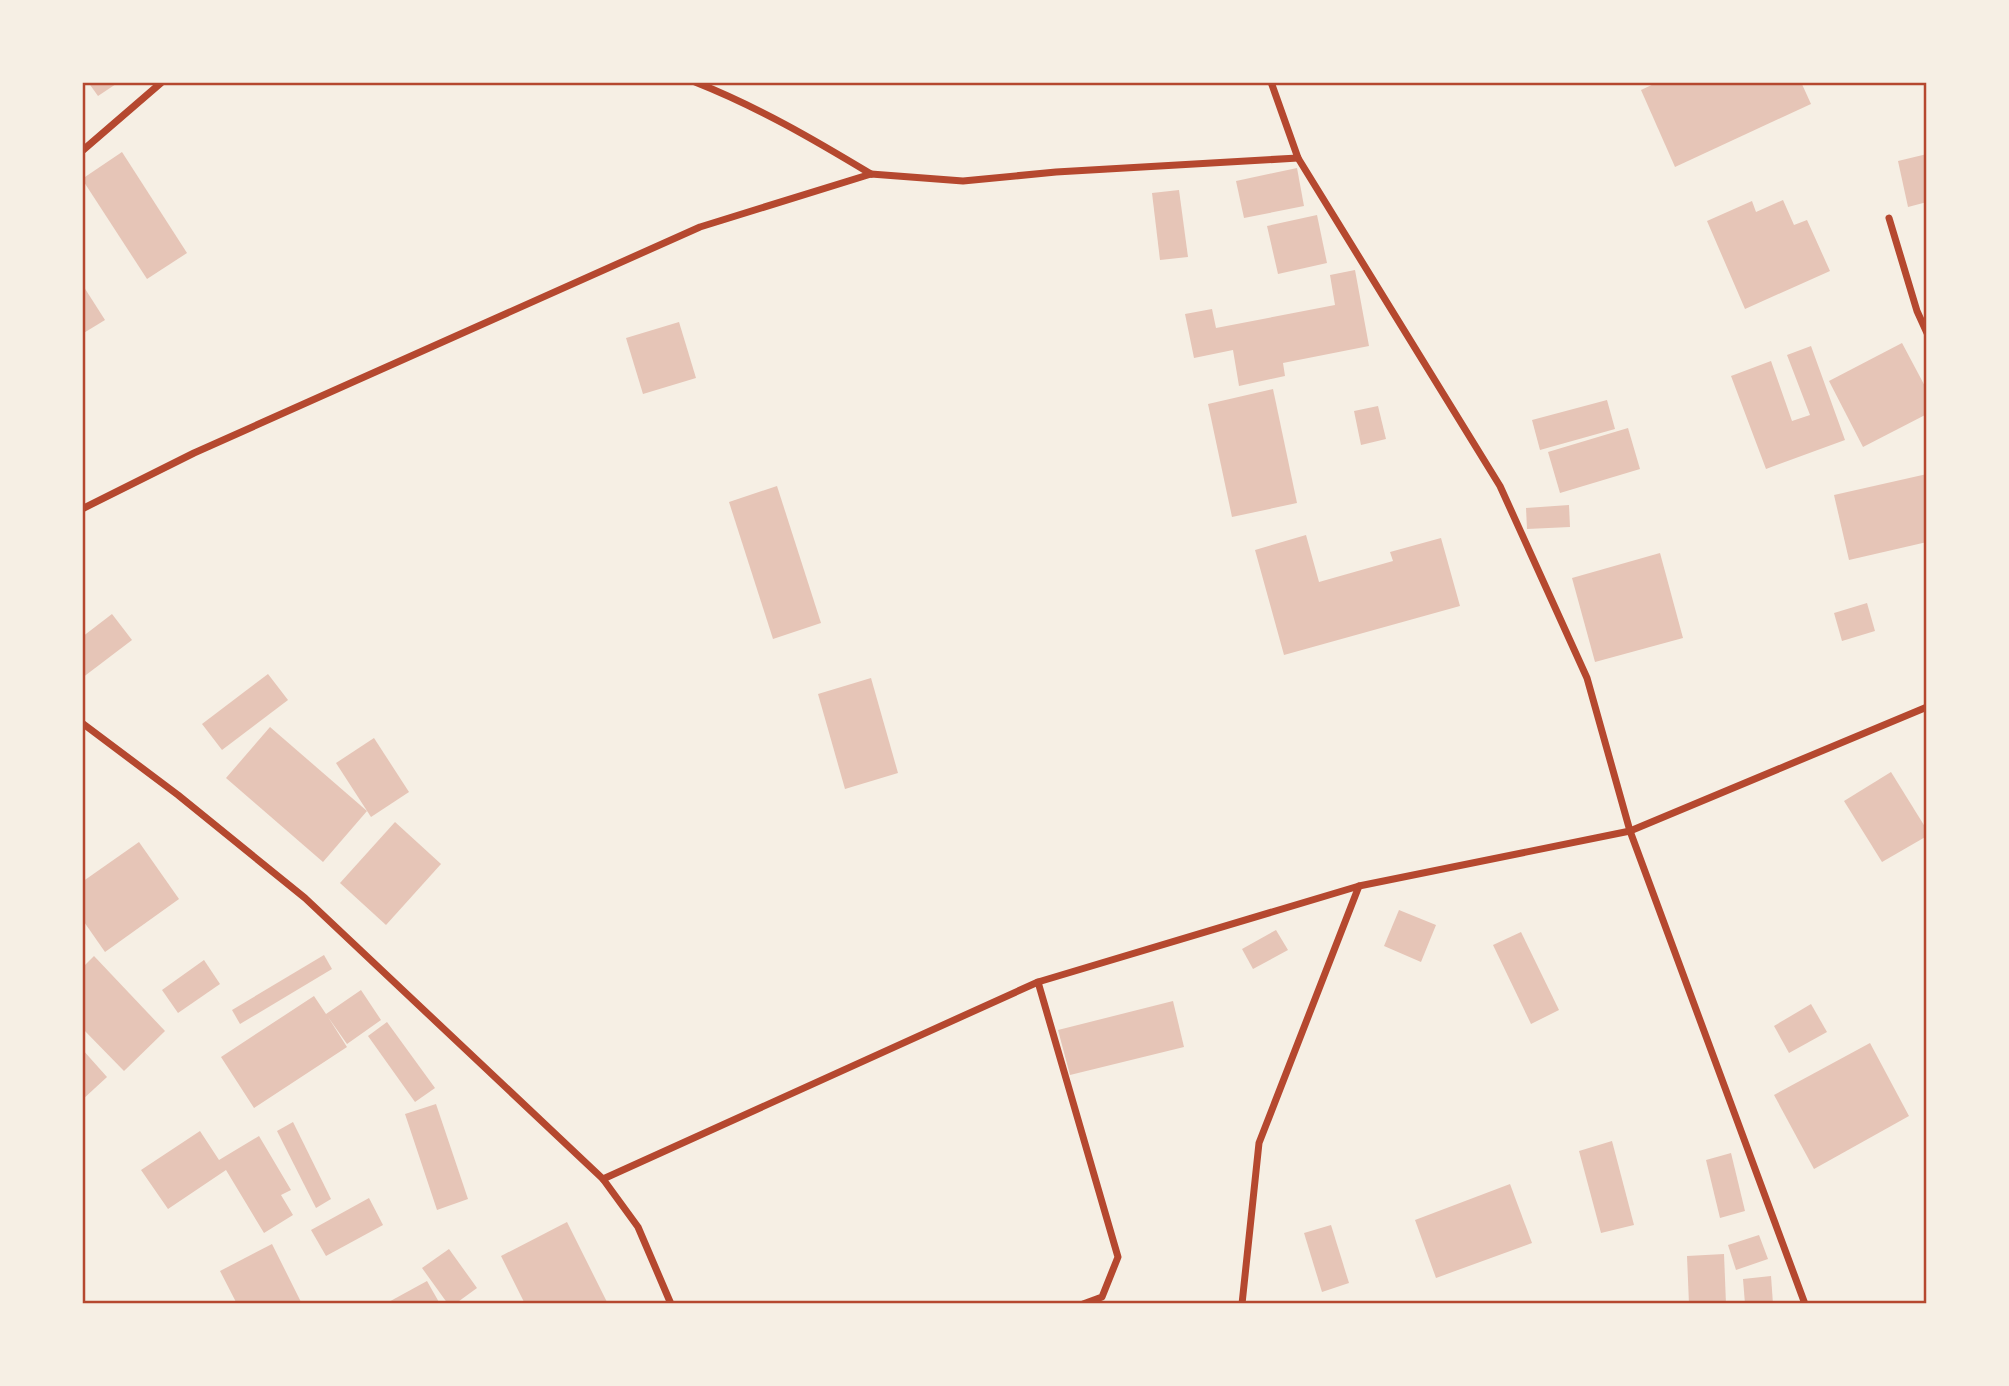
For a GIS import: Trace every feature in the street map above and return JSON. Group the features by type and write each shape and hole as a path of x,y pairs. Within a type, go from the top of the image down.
{"street":[{"path":"82,151 162,82"},
{"path":"695,82 796,129 871,174"},
{"path":"1271,82 1298,158 1500,486 1587,678 1630,831 1805,1304"},
{"path":"82,509 194,453 701,227 871,174 963,181 1056,172 1298,158"},
{"path":"1889,218 1917,311 1927,333"},
{"path":"603,1179 1038,982 1359,886 1630,831 1927,707"},
{"path":"82,723 178,795 305,898 603,1179 638,1227 671,1304"},
{"path":"1242,1304 1259,1143 1359,886"},
{"path":"1038,982 1118,1257 1102,1297 1083,1304"}],"building":[{"path":"88,82 119,82 98,96"},
{"path":"1658,82 1801,82 1811,104 1675,167 1641,90"},
{"path":"122,152 187,253 147,279 82,179"},
{"path":"1927,154 1927,202 1908,207 1898,161"},
{"path":"1297,168 1304,206 1244,218 1236,181"},
{"path":"1179,190 1188,257 1160,260 1152,193"},
{"path":"1783,200 1794,225 1807,220 1830,271 1745,309 1707,221 1752,201 1756,212"},
{"path":"1317,215 1327,263 1278,274 1267,226"},
{"path":"1355,270 1369,346 1283,363 1285,376 1239,386 1233,350 1194,358 1185,314 1212,309 1216,328 1335,305 1330,275"},
{"path":"82,284 105,320 82,334"},
{"path":"679,322 696,378 643,394 626,338"},
{"path":"1902,343 1927,390 1927,414 1863,447 1829,381"},
{"path":"1811,346 1845,440 1766,469 1731,376 1771,361 1792,421 1810,415 1787,355"},
{"path":"1273,389 1297,503 1232,517 1208,404"},
{"path":"1607,400 1615,429 1540,450 1532,420"},
{"path":"1378,406 1386,439 1361,445 1354,411"},
{"path":"1628,428 1640,469 1560,493 1548,452"},
{"path":"1927,474 1927,542 1849,560 1834,495"},
{"path":"777,486 821,623 773,639 729,502"},
{"path":"1569,505 1570,527 1527,529 1526,508"},
{"path":"1306,535 1319,582 1393,561 1390,552 1441,538 1460,606 1284,655 1255,550"},
{"path":"1660,553 1683,638 1595,662 1572,578"},
{"path":"1867,603 1875,631 1842,641 1834,613"},
{"path":"112,614 132,640 82,678 82,637"},
{"path":"268,674 288,700 222,750 202,724"},
{"path":"871,678 898,773 845,789 818,694"},
{"path":"270,727 367,811 323,862 226,778"},
{"path":"374,738 409,792 371,817 336,763"},
{"path":"1891,772 1927,830 1927,836 1882,862 1844,801"},
{"path":"395,822 441,864 386,925 340,883"},
{"path":"139,842 179,899 105,952 82,919 82,882"},
{"path":"1399,910 1436,925 1421,962 1384,946"},
{"path":"1276,930 1288,950 1253,969 1242,949"},
{"path":"1521,932 1559,1010 1531,1024 1493,945"},
{"path":"324,955 332,969 240,1024 232,1010"},
{"path":"94,956 165,1031 124,1071 82,1028 82,968"},
{"path":"204,960 220,984 178,1013 162,990"},
{"path":"361,990 381,1020 347,1044 328,1017 347,1047 254,1108 221,1057 314,996 326,1014"},
{"path":"1173,1001 1184,1047 1070,1075 1058,1030"},
{"path":"1811,1004 1827,1032 1789,1053 1774,1026"},
{"path":"387,1022 435,1088 415,1102 368,1036"},
{"path":"1870,1043 1909,1116 1814,1169 1774,1095"},
{"path":"82,1049 107,1077 82,1100"},
{"path":"436,1104 468,1199 437,1210 405,1114"},
{"path":"293,1122 331,1199 316,1208 277,1131"},
{"path":"200,1131 219,1160 259,1136 291,1190 281,1195 293,1215 264,1233 226,1170 168,1209 141,1170"},
{"path":"1612,1141 1634,1225 1601,1233 1579,1151"},
{"path":"1731,1153 1745,1211 1720,1218 1706,1160"},
{"path":"1510,1184 1532,1243 1436,1278 1415,1220"},
{"path":"369,1198 383,1225 326,1256 311,1230"},
{"path":"567,1222 608,1304 525,1304 501,1256"},
{"path":"1331,1225 1349,1283 1322,1292 1304,1233"},
{"path":"1759,1235 1768,1259 1736,1270 1728,1245"},
{"path":"272,1244 302,1304 237,1304 220,1271"},
{"path":"449,1249 477,1288 455,1304 448,1304 422,1268"},
{"path":"1724,1254 1726,1304 1689,1304 1687,1256"},
{"path":"1771,1276 1773,1304 1745,1304 1743,1279"},
{"path":"427,1281 440,1304 385,1304"}]}
